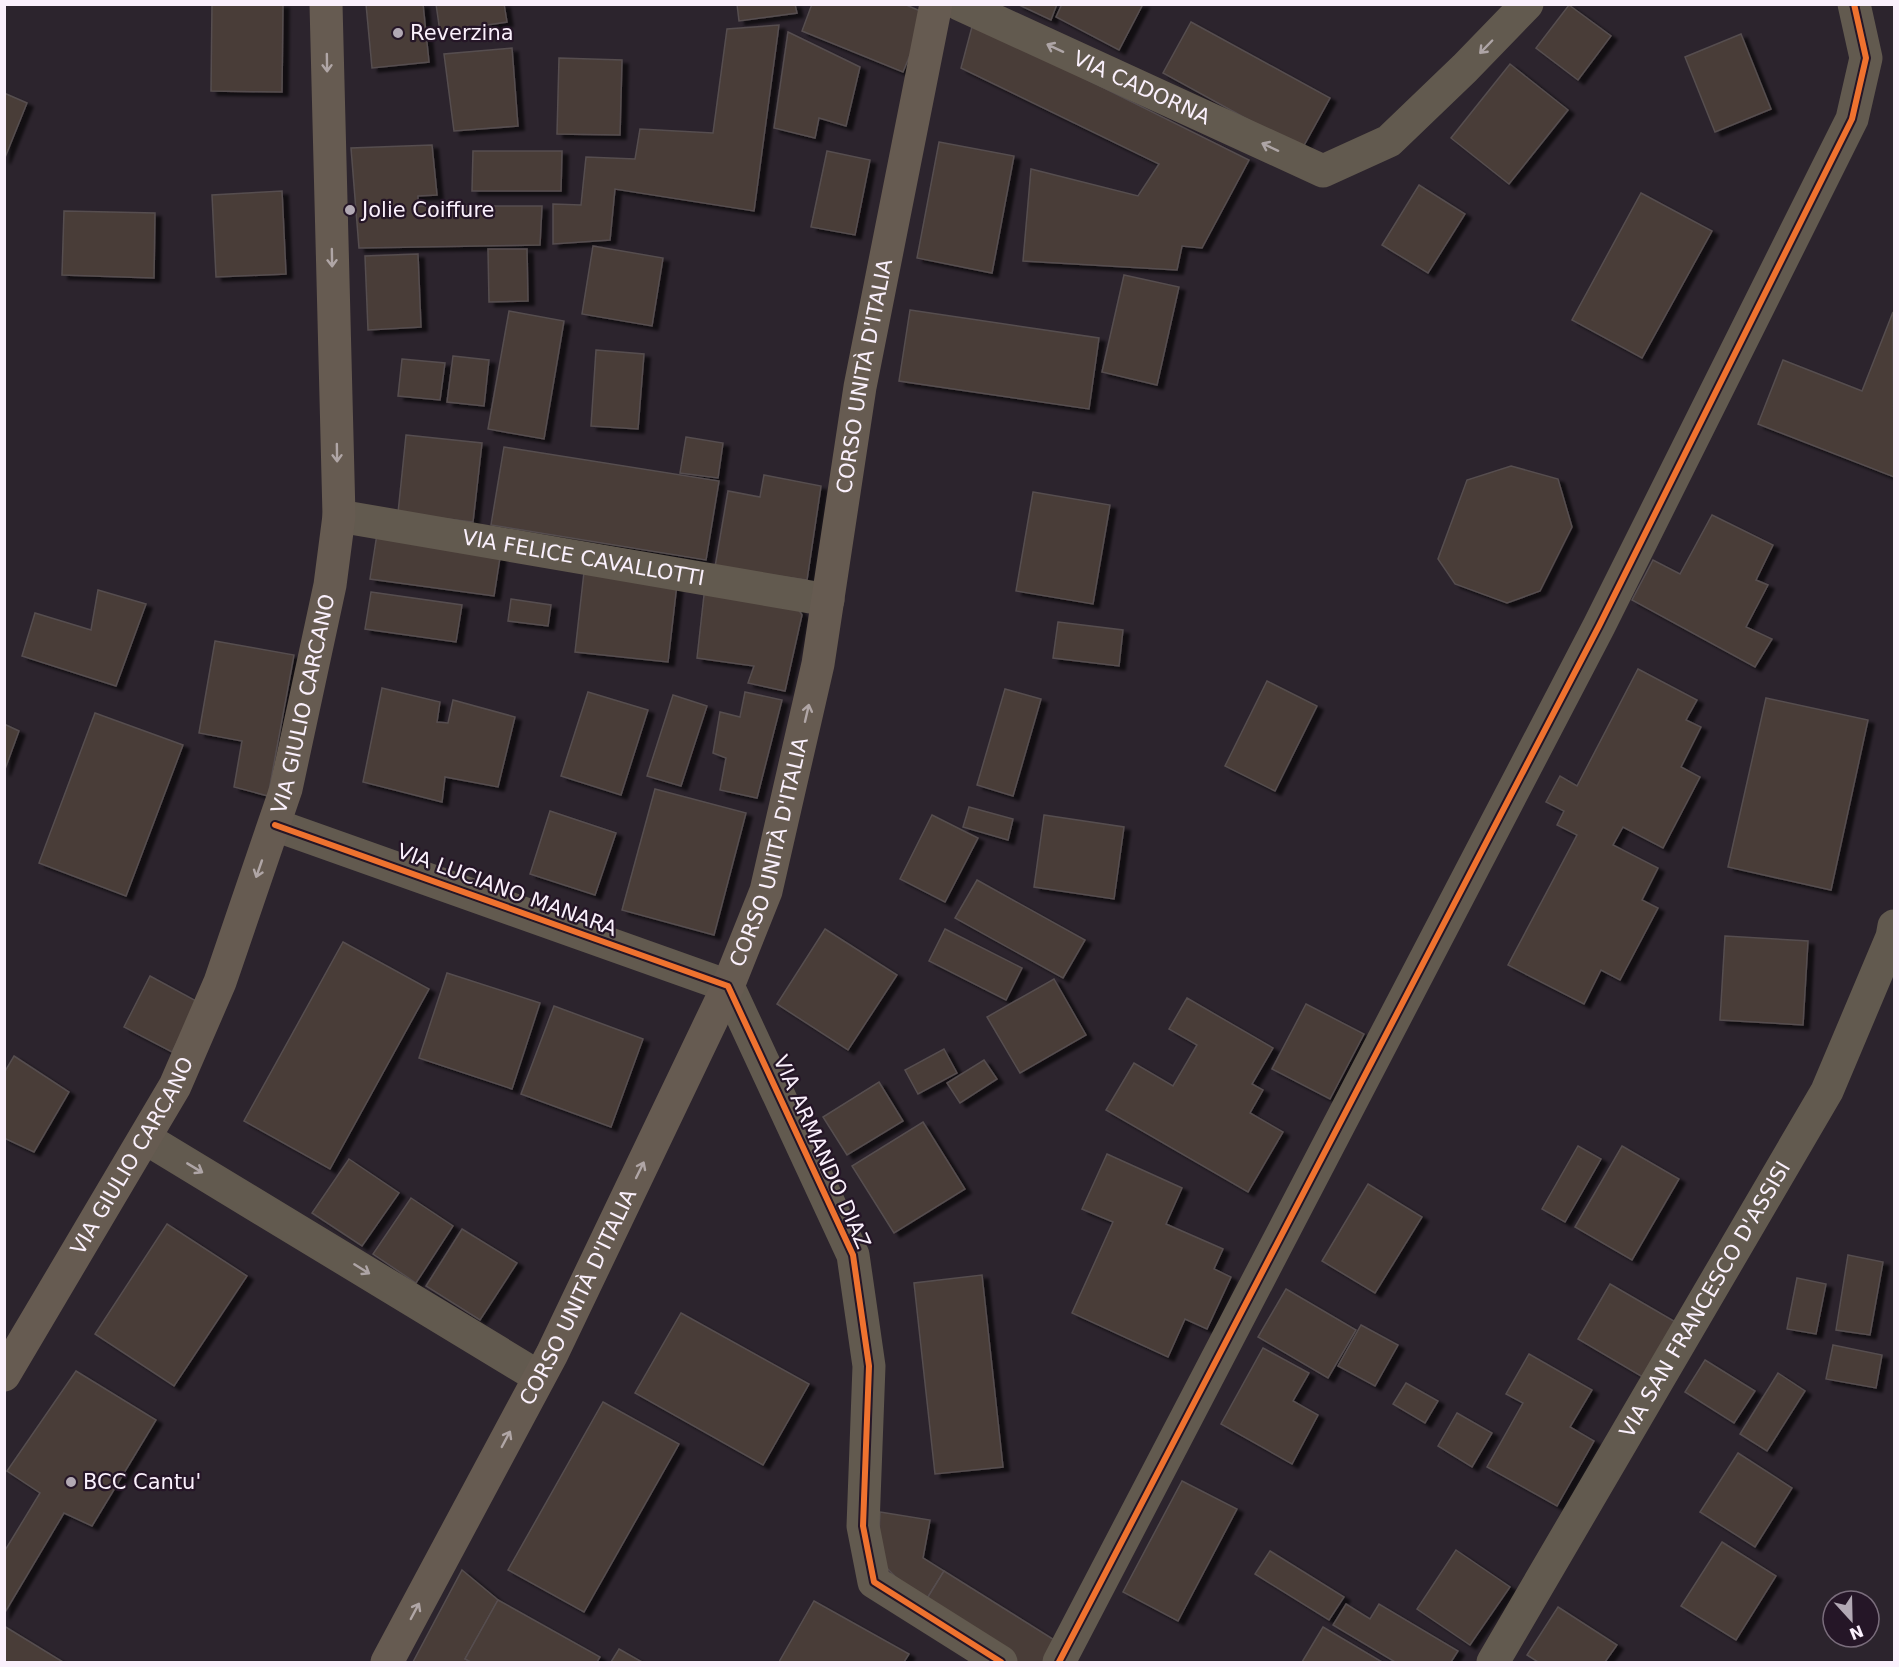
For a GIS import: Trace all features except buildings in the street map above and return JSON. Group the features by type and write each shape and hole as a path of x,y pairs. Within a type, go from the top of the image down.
{"main road":[{"name":"VIA GIULIO CARCANO","path":"4,1375 175,1086 220,982 286,789 330,585 339,516 326,4"},
{"name":"CORSO UNITÀ D'ITALIA","path":"387,1662 539,1377 728,987 766,891 818,664 860,387 936,4"}],"street":[{"name":"VIA CADORNA","path":"959,4 1323,171 1389,141 1527,4"},
{"path":"1059,1662 1599,626 1852,118 1866,58 1854,4"},
{"name":"VIA FELICE CAVALLOTTI","path":"339,516 828,600"},
{"name":"VIA LUCIANO MANARA","path":"274,825 728,987"},
{"name":"VIA SAN FRANCESCO D'ASSISI","path":"1493,1662 1827,1091 1894,933"},
{"name":"VIA ARMANDO DIAZ","path":"728,987 854,1255 869,1366 863,1526 874,1582 1001,1662"},
{"path":"145,1138 539,1377"}],"cycle path":[{"path":"1059,1662 1599,626 1852,119 1866,58 1854,4"},
{"path":"275,825 728,986 853,1255 869,1366 863,1526 874,1582 1001,1662"}],"place":[{"name":"Reverzina","path":"398,33"},
{"name":"Jolie Coiffure","path":"350,210"},
{"name":"BCC Cantu'","path":"71,1482"}]}
